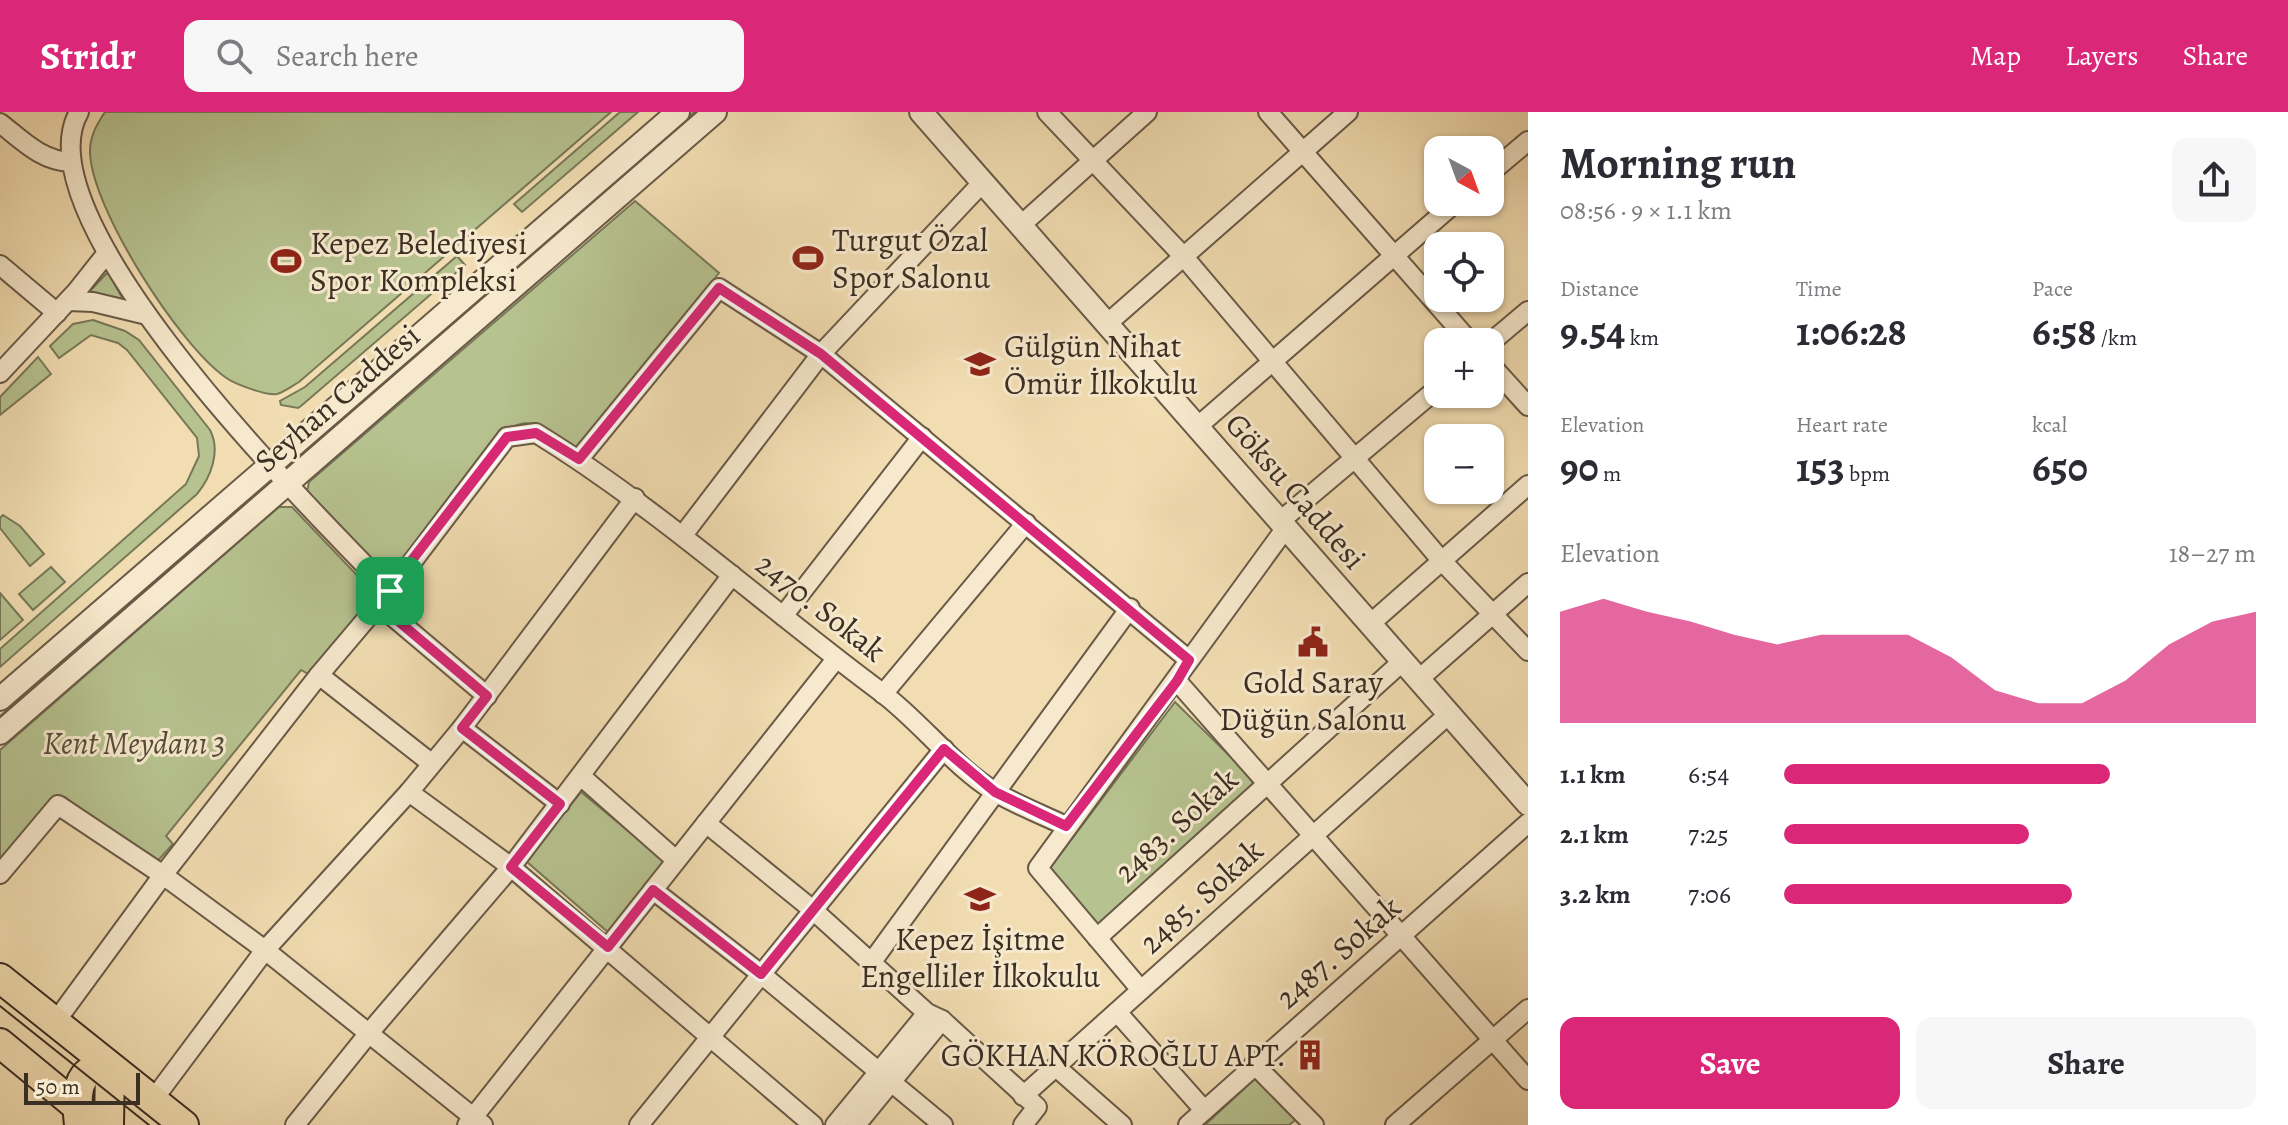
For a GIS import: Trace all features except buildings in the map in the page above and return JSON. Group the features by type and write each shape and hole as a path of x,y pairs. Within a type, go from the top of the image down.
{"main road":[{"path":"0,978 184,1125"},
{"path":"0,1043 78,1116 99,1125"},
{"path":"78,1116 81,1080 92,1069 110,1068"},
{"path":"109,1125 110,1068"}],"street":[{"path":"79,112 69,140 71,162 91,221 107,253 147,315 384,598 487,696"},
{"name":"Seyhan Caddesi","path":"0,699 678,112"},
{"name":"Seyhan Caddesi","path":"0,733 715,112"},
{"path":"1047,112 1184,257 1441,560 1528,651"},
{"path":"1021,225 1147,112"},
{"path":"1268,112 1458,328"},
{"path":"1108,323 1348,112"},
{"name":"Göksu Caddesi","path":"932,116 982,183 1528,804"},
{"path":"0,123 42,155 71,162"},
{"path":"1504,161 1528,141"},
{"path":"683,535 821,354 982,183"},
{"path":"1197,427 1439,216"},
{"path":"0,373 107,253"},
{"path":"0,265 62,307 93,302 147,315"},
{"path":"579,459 719,288 821,354 1189,660"},
{"path":"1504,331 1528,311"},
{"path":"1504,379 1528,406"},
{"path":"1141,990 1038,868 1066,826 1177,681 1282,525 1424,400"},
{"name":"2470. Sokak","path":"384,598 507,437 536,433 579,459 683,535 883,694 995,792 1066,826"},
{"path":"783,616 922,437"},
{"path":"1370,624 1528,485"},
{"path":"153,1100 265,950 409,792 462,728 635,498"},
{"path":"883,694 1026,523"},
{"path":"295,1125 511,867 732,575"},
{"path":"1419,679 1528,583"},
{"path":"56,1021 163,875 319,675 384,598"},
{"path":"871,963 1130,608"},
{"path":"0,874 58,805 163,875 265,950 474,1122 836,659"},
{"name":"2483. Sokak","path":"1097,938 1403,661"},
{"path":"319,675 431,763"},
{"path":"1177,681 1528,1080"},
{"name":"2485. Sokak","path":"1023,1096 1450,713"},
{"path":"462,728 560,804"},
{"path":"639,1125 944,749"},
{"path":"582,777 676,860"},
{"path":"409,792 511,867 813,1125"},
{"path":"706,823 813,910 1037,1107 1023,1125"},
{"name":"2487. Sokak","path":"1188,1125 1528,823"},
{"path":"653,890 761,974 943,1125"},
{"path":"1395,1125 1528,1009"},
{"path":"1117,1012 1204,1110"},
{"path":"835,1125 885,1077 934,1016"},
{"path":"1254,1064 1314,1125"},
{"path":"1056,1067 1122,1125"},
{"path":"856,1125 885,1077"}],"green space":[{"name":"Kepez Belediyesi Spor Kompleksi","path":"105,112 611,112 299,382 272,394 229,380 206,361 163,307 141,273 105,206 94,176 91,140"},
{"path":"620,112 638,112 522,212 514,204"},
{"path":"694,112 702,112 288,471 285,468"},
{"path":"635,201 719,273 577,451 534,424 516,425 505,431 398,567 384,572 378,569 307,492 309,482"},
{"path":"457,256 465,265 301,406 281,405 280,401 305,387"},
{"path":"109,274 124,301 91,293"},
{"path":"93,320 125,331 139,340 210,430 215,446 213,464 197,494 0,667 0,649 186,484 199,456 197,438 127,350 118,343 91,335 59,358 50,346 73,324"},
{"path":"38,357 51,374 0,415 0,397"},
{"path":"260,490 264,493 0,723 0,716"},
{"name":"Kent Meydanı 3","path":"279,507 292,507 371,590 369,600 310,675 301,670 166,836 173,844 153,866 65,797 55,799 0,863 0,750"},
{"path":"3,515 20,526 44,554 30,566 0,528"},
{"path":"51,567 65,582 33,610 19,594"},
{"path":"0,593 23,620 0,640"},
{"path":"1175,702 1257,783 1097,926 1050,868"},
{"path":"581,792 666,862 609,933 526,861"},
{"path":"1258,1076 1298,1118 1289,1125 1205,1125"}],"tram line":[{"path":"0,1006 149,1125"}],"place":[{"name":"Turgut Özal Spor Salonu","path":"808,258"},
{"name":"Kepez Belediyesi Spor Kompleksi","path":"286,261"},
{"name":"Gülgün Nihat Ömür İlkokulu","path":"980,364"},
{"name":"Gold Saray Düğün Salonu","path":"1313,642"},
{"name":"Kepez İşitme Engelliler İlkokulu","path":"980,899"},
{"name":"GÖKHAN KÖROĞLU APT.","path":"1310,1055"}],"route":[{"path":"719,288 821,354 1189,660 1177,681 1066,826 995,792 944,749 761,974 653,890 608,947 511,867 560,804 462,728 487,696 378,604 390,591 507,437 536,433 579,459 719,288"}]}
